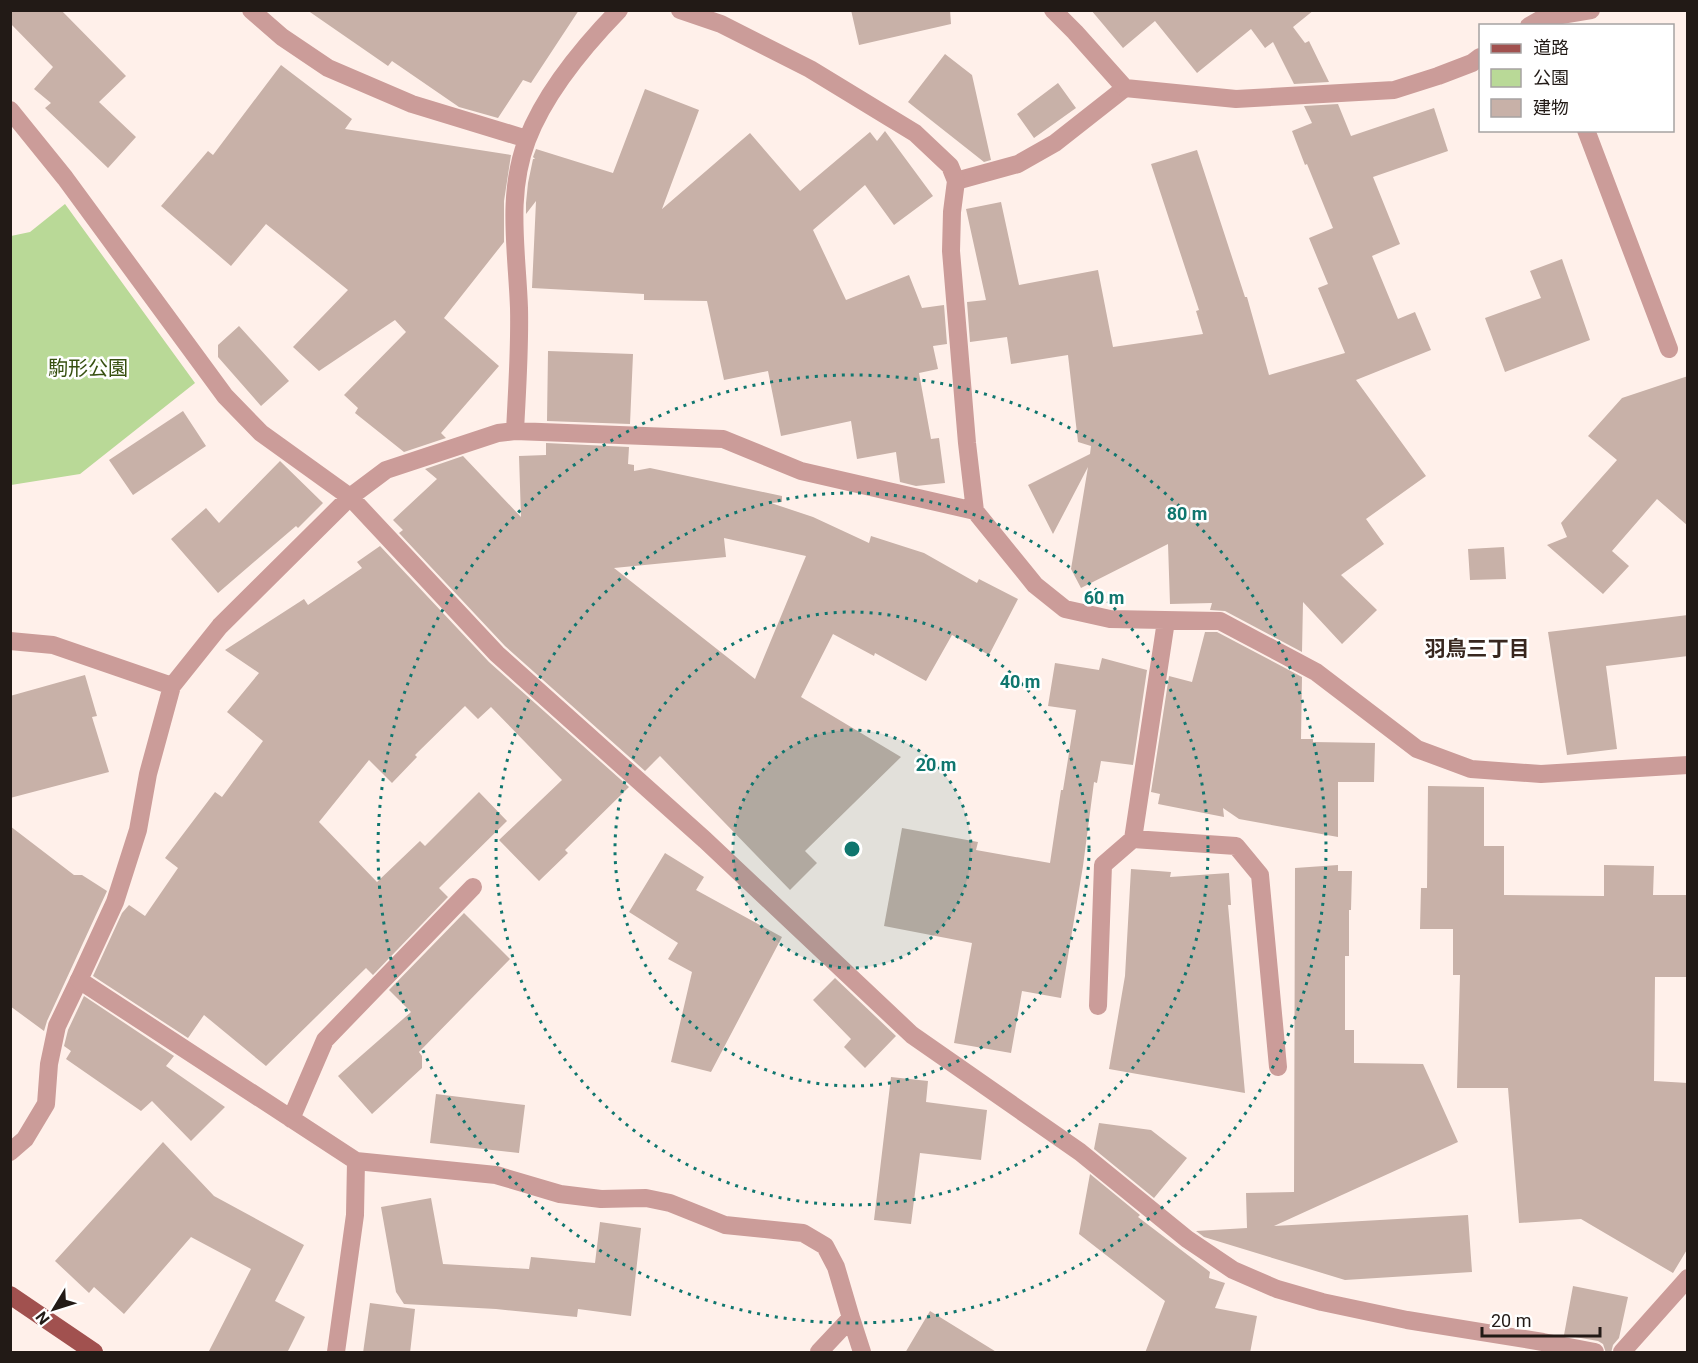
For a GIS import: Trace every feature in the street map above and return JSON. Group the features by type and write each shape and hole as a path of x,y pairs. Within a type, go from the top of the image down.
{"main road":[{"path":"10,1295 94,1353"}],"street":[{"path":"251,10 282,38 328,68 412,104 527,140"},
{"path":"515,431 519,308 513,238 514,197 520,164 527,140 540,114 569,68 619,10"},
{"path":"681,10 721,24 810,69 915,134 950,165 956,182 952,212 951,251 975,511 1035,585 1065,609 1110,619 1220,621 1316,672 1417,749 1471,769 1541,774 1688,765"},
{"path":"1053,10 1125,88 1236,99 1394,90 1438,76 1472,63 1479,58"},
{"path":"1540,23 1588,11"},
{"path":"956,182 1018,164 1055,143 1125,88"},
{"path":"10,110 65,178 225,396 261,433 350,497 497,654 705,840 912,1035 1080,1152 1187,1239 1233,1270 1277,1288 1322,1302 1407,1320 1543,1342 1594,1353"},
{"path":"1587,132 1669,349"},
{"path":"10,1152 25,1139 46,1104 57,1026 118,892 138,830 148,774 172,686 220,626 350,497 386,471 498,433 515,431 723,439 801,471 975,511"},
{"path":"1098,1006 1103,865 1133,839 1166,621"},
{"path":"10,641 53,645 172,686"},
{"path":"1133,839 1236,846 1260,875 1278,1067"},
{"path":"291,1119 325,1040 473,887"},
{"path":"79,980 356,1161 496,1174 528,1185 570,1195 601,1199 646,1198 670,1203 725,1225 803,1233 825,1246 836,1267 862,1353"},
{"path":"336,1353 355,1215 356,1161"},
{"path":"1622,1353 1688,1278"},
{"path":"819,1353 851,1318"}],"green space":[{"name":"駒形公園","path":"65,204 195,383 80,474 11,485 11,236 30,232"}],"building":[{"path":"10,10 61,10 126,76 99,102 136,137 108,168 45,108 51,103 34,89 53,67 10,23"},
{"path":"307,10 579,10 531,83 523,80 498,118 459,107 392,61 388,66"},
{"path":"851,10 950,10 951,24 859,45"},
{"path":"1091,10 1314,10 1293,27 1305,43 1309,41 1329,82 1294,84 1273,42 1265,48 1251,29 1197,73 1155,21 1123,48"},
{"path":"945,54 972,75 991,160 984,162 908,102"},
{"path":"281,65 352,119 345,129 511,155 504,201 504,242 444,318 499,366 441,433 446,438 404,452 355,413 358,408 344,395 406,332 395,320 319,371 293,347 348,290 266,224 231,266 161,206 208,151 213,155"},
{"path":"1058,83 1076,108 1034,138 1017,114"},
{"path":"645,89 699,110 662,209 750,133 800,191 870,132 877,141 885,131 933,196 894,225 865,185 813,230 846,300 909,275 922,308 944,305 947,344 933,346 938,369 919,373 931,439 939,438 945,483 916,486 900,482 896,452 857,459 851,421 781,436 768,371 724,380 707,301 644,300 644,294 532,288 536,201 526,214 526,203 536,149 613,173"},
{"path":"1338,104 1351,136 1434,108 1448,151 1373,177 1400,244 1372,256 1398,319 1415,312 1431,350 1356,380 1426,476 1366,519 1384,544 1341,575 1377,610 1342,644 1303,602 1302,652 1225,611 1210,610 1212,603 1170,604 1168,544 1081,588 1071,569 1088,467 1053,534 1028,485 1090,454 1091,446 1078,442 1068,355 1011,364 1007,337 970,342 967,302 986,300 966,209 1001,202 1019,285 1098,270 1113,347 1203,334 1196,311 1199,310 1151,164 1197,150 1245,297 1247,297 1269,375 1345,353 1318,288 1328,284 1309,238 1333,228 1292,131 1312,123 1304,106"},
{"path":"1562,259 1590,340 1505,372 1485,318 1541,298 1530,271"},
{"path":"239,326 289,381 261,406 218,357 218,345"},
{"path":"548,351 633,354 630,424 547,421"},
{"path":"1688,376 1688,526 1657,499 1612,551 1629,566 1603,594 1547,545 1567,537 1561,523 1617,460 1588,436 1622,398"},
{"path":"183,411 206,446 133,495 109,460"},
{"path":"546,443 629,447 628,464 634,465 634,471 650,468 782,496 782,502 771,503 813,517 869,543 871,536 924,553 977,583 979,579 1018,599 989,655 952,635 926,681 875,653 874,656 833,634 801,697 901,757 805,851 817,863 790,890 660,756 645,771 505,646 399,533 403,530 393,520 437,479 425,469 463,456 521,517 519,456 546,455","holes":["724,538 806,556 755,679 614,568 726,557"]},
{"path":"280,461 323,503 298,528 296,526 218,593 171,539 206,508 219,523"},
{"path":"380,546 489,662 629,787 565,850 568,853 539,881 499,840 562,780 491,707 478,719 465,706 415,755 417,757 392,783 369,760 319,822 377,882 420,841 425,846 479,792 507,821 439,888 448,897 373,975 366,968 266,1066 204,1015 188,1038 93,976 122,913 129,905 145,916 178,868 165,858 215,792 222,797 263,741 227,712 259,673 225,650 304,599 308,605 362,568 357,562"},
{"path":"1504,547 1506,579 1470,580 1468,549"},
{"path":"1688,615 1688,656 1606,666 1617,749 1567,755 1548,632"},
{"path":"1205,632 1217,632 1302,677 1301,739 1313,739 1313,742 1375,743 1374,782 1338,782 1338,837 1239,819 1223,808 1224,817 1158,804 1160,794 1151,792 1169,676 1192,682"},
{"path":"1102,658 1147,670 1133,765 1101,761 1097,783 1094,782 1083,866 1061,998 1022,991 1011,1053 954,1043 972,943 884,926 902,828 978,842 976,850 1050,863 1076,710 1048,706 1055,663 1099,670"},
{"path":"85,675 97,716 92,717 109,772 10,798 10,696"},
{"path":"1428,786 1484,787 1484,846 1504,846 1504,895 1604,896 1604,865 1654,866 1653,895 1688,895 1688,977 1655,977 1654,1081 1688,1083 1688,1248 1673,1273 1581,1219 1519,1223 1508,1088 1457,1088 1460,975 1453,975 1453,929 1420,929 1421,888 1427,888"},
{"path":"10,826 74,875 82,875 107,891 44,1031 10,1006"},
{"path":"665,853 704,877 696,890 782,937 711,1072 671,1062 692,972 668,959 678,943 629,912"},
{"path":"1338,865 1338,871 1352,871 1349,956 1345,956 1345,1030 1354,1030 1354,1063 1423,1064 1458,1142 1274,1226 1468,1215 1472,1272 1345,1280 1204,1237 1196,1231 1247,1228 1246,1193 1294,1192 1295,868"},
{"path":"1131,869 1171,872 1170,877 1229,873 1231,905 1228,905 1245,1093 1109,1069 1125,976"},
{"path":"464,913 510,959 419,1052 422,1056 422,1068 372,1114 338,1076 411,1012 389,990"},
{"path":"835,978 896,1036 865,1068 844,1047 851,1039 813,1000"},
{"path":"84,996 174,1056 166,1066 225,1107 191,1141 152,1101 141,1111 66,1059 71,1051 64,1046 68,1030"},
{"path":"891,1077 928,1081 926,1102 987,1110 981,1160 920,1153 911,1224 874,1220"},
{"path":"436,1094 525,1105 519,1153 430,1143"},
{"path":"1099,1123 1151,1130 1187,1158 1154,1198 1094,1149"},
{"path":"163,1142 214,1196 304,1245 275,1301 305,1317 287,1353 208,1353 251,1269 191,1237 124,1314 94,1287 89,1293 55,1261"},
{"path":"1090,1174 1140,1215 1138,1217 1210,1272 1209,1278 1225,1283 1215,1308 1257,1316 1250,1353 1145,1353 1165,1301 1079,1234"},
{"path":"431,1198 443,1264 529,1269 531,1257 595,1263 600,1222 641,1228 631,1316 578,1309 577,1317 496,1309 404,1304 396,1292 381,1207"},
{"path":"1573,1286 1628,1297 1619,1338 1613,1345 1611,1353 1606,1353 1603,1344 1598,1341 1564,1335"},
{"path":"370,1303 415,1309 410,1353 363,1353"},
{"path":"930,1311 998,1353 905,1353"}],"district":[{"name":"羽鳥三丁目","path":"1477,649"}]}
